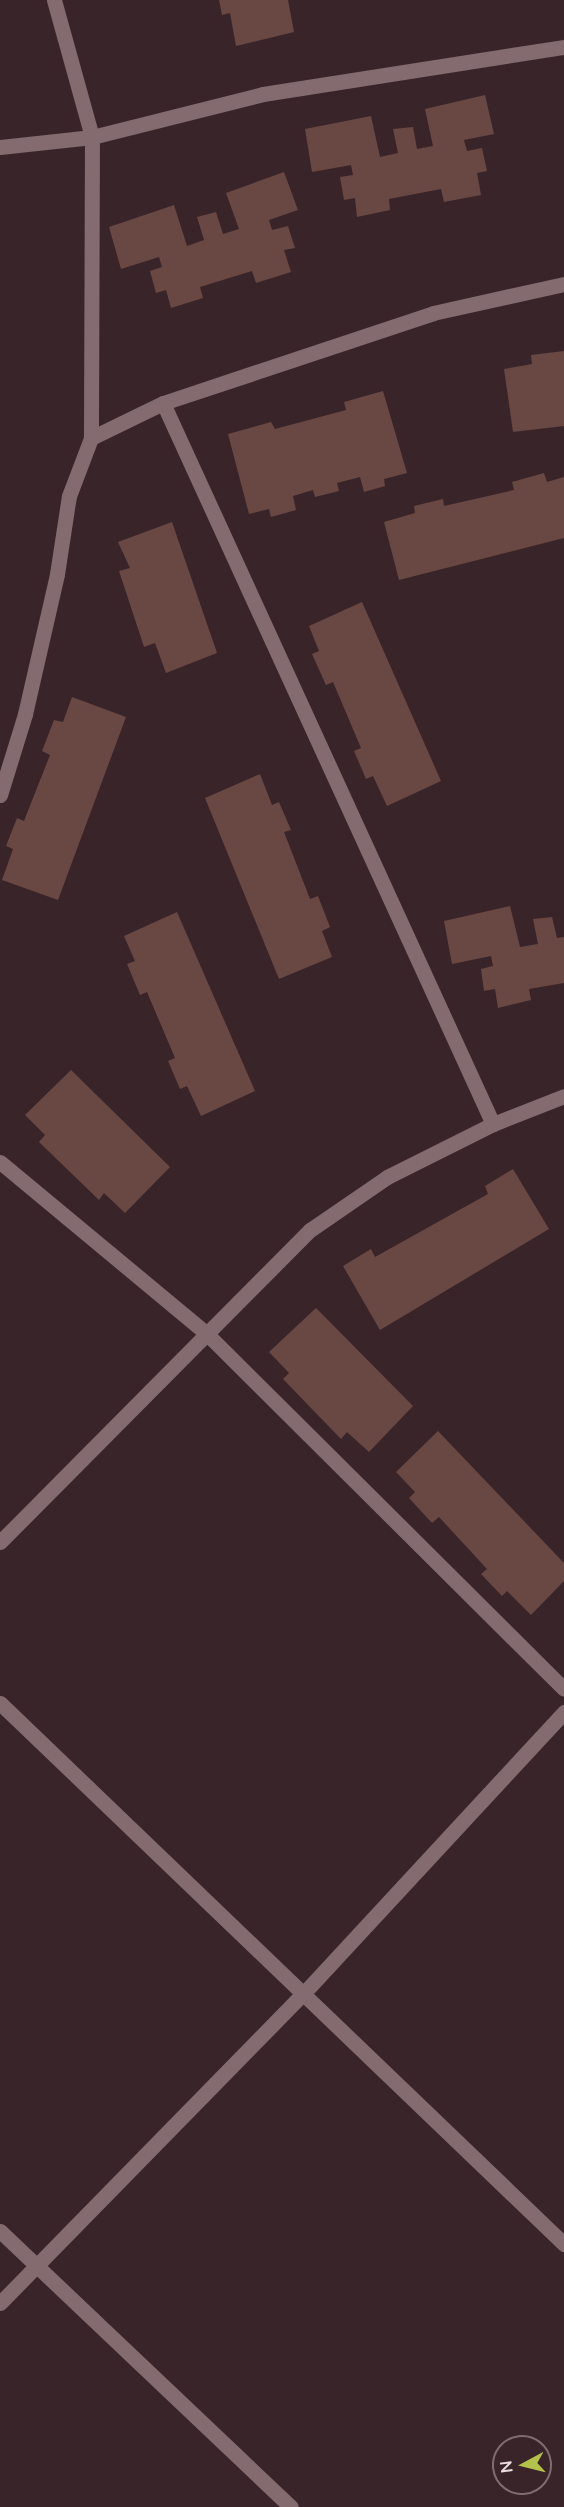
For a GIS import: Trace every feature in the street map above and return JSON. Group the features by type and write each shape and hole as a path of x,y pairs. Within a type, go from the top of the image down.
{"street":[{"path":"0,795 25,714 57,574 69,496 91,438 92,137 54,0"},
{"path":"0,147 92,137 262,94 564,47"},
{"path":"91,438 163,403 433,313 564,284"},
{"path":"163,403 493,1124"},
{"path":"0,1542 205,1332 310,1230 387,1177 493,1124 564,1096"},
{"path":"0,1162 205,1332 564,1689"},
{"path":"0,1703 564,2244"},
{"path":"0,2303 302,1995 564,1712"},
{"path":"0,2231 291,2507"}],"building":[{"path":"219,0 288,0 294,32 236,46 230,13 222,15"},
{"path":"485,95 494,134 464,140 467,151 482,148 487,171 477,173 481,195 444,202 441,189 389,199 390,210 357,217 355,198 344,200 340,177 353,175 351,165 312,172 305,129 371,116 380,157 398,153 393,129 413,127 417,149 433,146 425,109"},
{"path":"284,172 298,210 269,220 272,230 288,226 295,248 284,250 291,272 256,283 252,271 200,287 203,298 171,308 166,290 156,293 150,271 162,267 159,257 121,269 109,227 174,205 187,246 204,240 197,217 216,212 223,234 239,229 226,193"},
{"path":"564,351 564,426 513,432 504,369 532,364 531,355"},
{"path":"383,391 407,473 384,479 385,486 364,492 360,477 337,483 339,491 315,497 313,490 293,496 296,510 271,517 269,509 249,514 228,434 271,422 275,429 346,410 344,402"},
{"path":"544,473 547,482 564,477 564,538 399,580 384,522 415,513 414,506 443,499 444,506 514,490 512,482"},
{"path":"172,522 217,653 166,673 155,643 144,647 119,571 130,568 118,542"},
{"path":"362,602 441,781 387,806 373,776 366,779 354,751 361,748 333,682 326,685 312,654 319,651 309,626"},
{"path":"72,697 126,717 58,900 2,880 13,849 6,846 17,818 24,821 50,755 42,751 54,720 63,722"},
{"path":"260,774 272,805 279,802 291,830 284,832 310,899 318,896 330,927 322,931 332,957 279,979 205,798"},
{"path":"510,906 520,947 538,944 533,919 552,917 557,938 564,937 564,983 529,989 531,1000 498,1008 495,989 484,991 481,969 493,966 491,956 452,964 444,921"},
{"path":"177,912 255,1091 201,1116 187,1086 180,1089 168,1061 175,1058 147,992 140,995 127,964 135,961 124,936"},
{"path":"71,1070 170,1167 125,1213 104,1193 99,1200 39,1142 45,1135 25,1115"},
{"path":"513,1169 549,1229 380,1330 343,1266 371,1249 375,1257 488,1194 485,1186"},
{"path":"316,1308 413,1406 369,1452 347,1432 341,1439 283,1379 289,1373 269,1352"},
{"path":"438,1431 564,1563 564,1581 531,1615 507,1591 502,1596 481,1574 487,1569 439,1517 432,1523 409,1498 415,1492 396,1472"}]}
